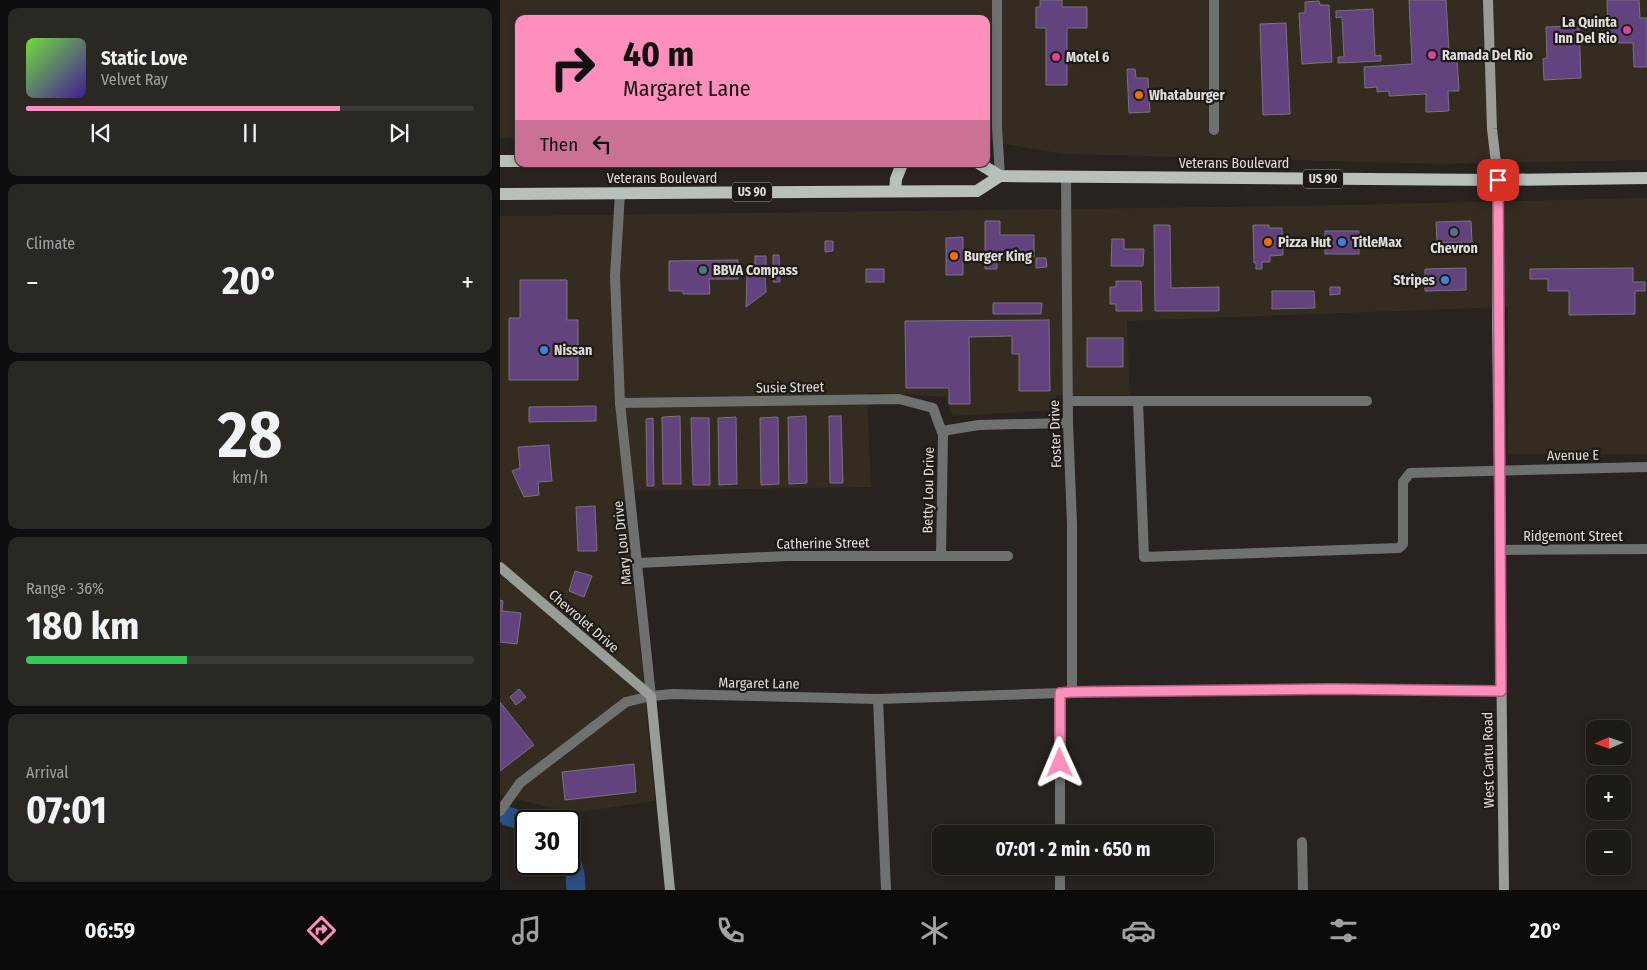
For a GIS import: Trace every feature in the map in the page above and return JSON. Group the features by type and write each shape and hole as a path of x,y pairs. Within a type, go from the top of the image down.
{"main road":[{"path":"500,161 515,161"},
{"path":"895,191 896,178 901,167"},
{"path":"985,167 1000,176"},
{"name":"Veterans Boulevard","path":"500,194 977,191 1000,176 1498,180 1647,178"}],"street":[{"path":"997,0 997,127 1000,176"},
{"path":"1214,0 1214,130"},
{"name":"West Cantu Road","path":"1488,0 1492,129 1498,180 1504,890"},
{"name":"Foster Drive","path":"1066,177 1068,423 1072,524 1072,692"},
{"name":"Mary Lou Drive","path":"620,193 615,276 620,404 638,563 670,890"},
{"name":"Susie Street","path":"620,404 900,399 933,408 942,431"},
{"path":"1068,401 1367,401"},
{"name":"Avenue E","path":"1138,401 1144,556 1399,548 1403,544 1403,482 1410,473 1647,467"},
{"name":"Betty Lou Drive","path":"941,556 942,431 979,425 1068,423"},
{"name":"Ridgemont Street","path":"1500,550 1647,549"},
{"name":"Catherine Street","path":"638,563 787,556 1008,556"},
{"name":"Chevrolet Drive","path":"500,566 651,696"},
{"path":"1072,692 1332,689 1501,691"},
{"name":"Margaret Lane","path":"500,811 520,783 618,708 626,702 651,696 672,694 878,699 1072,692"},
{"path":"1060,693 1060,825"},
{"path":"878,699 886,890"},
{"path":"1302,842 1303,890"},
{"path":"1060,875 1060,890"}],"shaded area":[{"path":"500,0 1647,0 1647,160 1439,164 1065,154 990,142 990,15 515,15 515,138 500,138"},
{"path":"1647,198 1647,454 1508,454 1508,307 1127,321 1130,395 1056,395 1056,410 953,416 946,397 867,393 871,487 625,491 655,801 580,812 580,810 560,810 500,795 500,216 1297,206"}],"building":[{"name":"Motel 6","path":"1040,0 1062,0 1062,7 1087,7 1087,28 1067,28 1067,85 1046,85 1046,28 1036,28 1036,7 1040,7"},
{"name":"Ramada Del Rio","path":"1409,0 1446,0 1449,52 1453,52 1454,59 1457,59 1459,91 1448,91 1449,111 1426,112 1426,94 1389,96 1389,91 1377,92 1377,87 1365,88 1364,67 1412,64"},
{"name":"La Quinta Inn Del Rio","path":"1607,0 1639,0 1640,18 1647,18 1647,67 1634,67 1633,43 1608,43"},
{"path":"1319,1 1320,5 1329,5 1332,62 1302,64 1299,13 1305,13 1305,2"},
{"path":"1373,9 1375,56 1381,55 1381,61 1338,63 1338,57 1344,57 1342,17 1336,18 1336,11"},
{"path":"1286,23 1290,114 1263,115 1260,24"},
{"path":"1579,26 1581,78 1544,80 1543,59 1547,58 1546,27"},
{"name":"Whataburger","path":"1127,69 1135,69 1136,78 1148,78 1150,112 1129,113"},
{"path":"985,221 1000,221 1000,235 1034,235 1034,257 997,257 997,269 985,269"},
{"name":"Chevron","path":"1471,221 1472,242 1437,243 1436,222"},
{"path":"1154,225 1170,225 1171,288 1219,287 1219,311 1155,311"},
{"name":"Pizza Hut","path":"1253,225 1269,225 1269,228 1282,228 1283,255 1270,256 1270,262 1262,262 1262,269 1256,269 1256,263 1254,263"},
{"name":"TitleMax","path":"1325,231 1359,231 1359,254 1325,254"},
{"name":"Burger King","path":"963,237 963,275 946,275 946,238"},
{"path":"1112,239 1124,239 1124,249 1144,249 1143,266 1111,266"},
{"path":"825,241 833,241 833,251 825,252"},
{"path":"773,255 779,255 780,282 773,282"},
{"path":"755,256 766,256 766,270 755,270"},
{"path":"1036,258 1046,258 1047,267 1036,268"},
{"name":"BBVA Compass","path":"738,260 738,279 709,279 710,294 683,294 683,291 669,291 669,261"},
{"name":"Stripes","path":"1466,268 1466,290 1425,291 1425,269"},
{"path":"1633,268 1633,282 1645,282 1645,291 1635,291 1635,314 1569,315 1569,291 1548,291 1548,279 1530,279 1530,269"},
{"path":"866,269 884,269 884,282 866,282"},
{"path":"765,274 766,292 746,307 747,275"},
{"name":"Nissan","path":"520,280 567,280 567,320 578,320 578,380 509,380 509,318 520,318"},
{"path":"1116,281 1141,281 1142,311 1116,311 1116,304 1110,304 1110,287 1116,287"},
{"path":"1330,287 1340,287 1340,294 1330,295"},
{"path":"1272,291 1314,291 1315,308 1272,309"},
{"path":"993,303 1042,303 1041,314 993,314"},
{"path":"1049,320 1050,391 1019,391 1019,354 1012,354 1012,336 969,337 970,404 949,404 949,388 906,388 905,321"},
{"path":"1087,338 1123,338 1123,367 1087,367"},
{"path":"596,406 596,421 529,422 529,407"},
{"path":"680,416 681,484 663,484 662,417"},
{"path":"806,416 807,483 789,484 788,417"},
{"path":"829,416 841,416 843,483 830,483"},
{"path":"736,417 737,484 719,485 718,418"},
{"path":"778,417 779,484 761,485 760,418"},
{"path":"653,418 654,486 647,486 646,419"},
{"path":"691,418 709,418 710,485 693,485"},
{"path":"549,445 552,481 538,482 539,495 524,497 512,471 520,468 518,447"},
{"path":"595,506 597,551 578,551 576,507"},
{"path":"575,571 592,576 584,597 569,591"},
{"path":"500,600 503,601 502,611 521,613 517,644 500,642"},
{"path":"519,689 526,697 516,705 510,697"},
{"path":"500,702 534,745 500,771"},
{"path":"634,764 636,792 565,800 562,772"}],"waterway":[{"path":"507,816 515,819"},
{"path":"575,875 576,890"}],"place":[{"name":"La Quinta Inn Del Rio","path":"1627,30"},
{"name":"Ramada Del Rio","path":"1432,55"},
{"name":"Motel 6","path":"1056,57"},
{"name":"Whataburger","path":"1139,95"},
{"name":"Chevron","path":"1454,232"},
{"name":"Pizza Hut","path":"1268,242"},
{"name":"TitleMax","path":"1342,242"},
{"name":"Burger King","path":"954,256"},
{"name":"BBVA Compass","path":"703,270"},
{"name":"Stripes","path":"1445,280"},
{"name":"Nissan","path":"544,350"}],"route":[{"path":"1060,763 1060,693 1332,689 1501,691 1498,180"}]}
